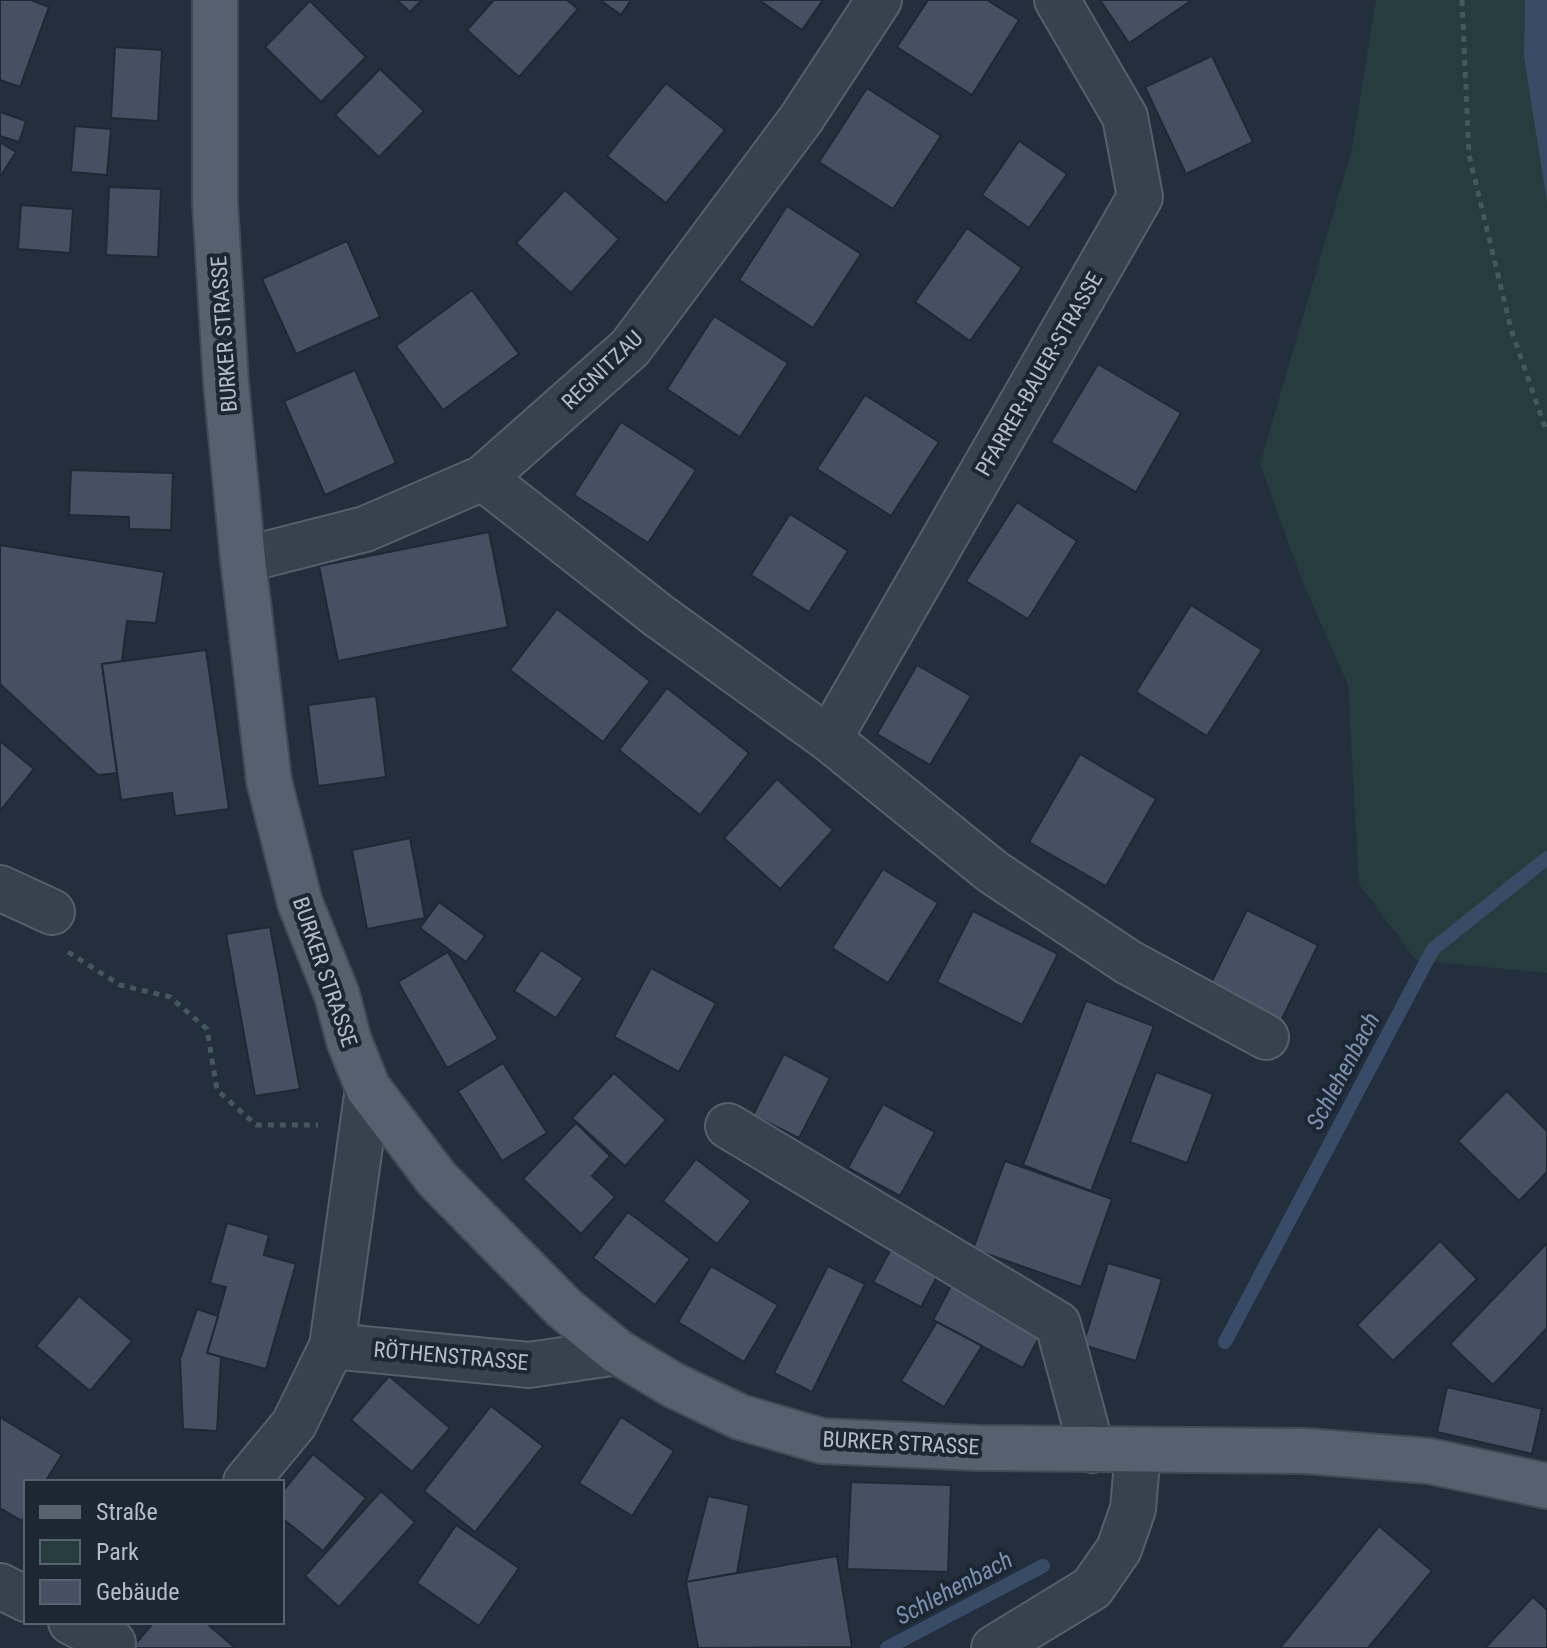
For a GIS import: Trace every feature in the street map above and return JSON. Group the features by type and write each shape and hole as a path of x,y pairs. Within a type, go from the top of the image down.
{"main road":[{"name":"BURKER STRASSE","path":"215,0 215,203 226,383 269,781 300,903 337,995 366,1107 564,1308 618,1352 673,1385 740,1417 822,1441 1138,1451 1306,1451 1429,1461 1547,1486"}],"street":[{"name":"REGNITZAU","path":"243,560 365,529 483,478 630,348 801,119 879,0"},
{"name":"PFARRER-BAUER-STRASSE","path":"829,739 1140,197 1125,117 1057,0"},
{"path":"483,478 659,616 829,739 993,872 1128,962 1266,1037"},
{"path":"0,888 52,912"},
{"path":"248,1480 294,1424 332,1346 366,1107"},
{"path":"728,1126 1058,1324 1092,1450"},
{"name":"RÖTHENSTRASSE","path":"332,1346 529,1365 618,1352"},
{"path":"994,1648 1092,1588 1119,1549 1133,1509 1138,1451"},
{"path":"0,1586 24,1598"},
{"path":"77,1624 117,1638"}],"path":[{"path":"1462,0 1469,155 1511,329 1547,433"},
{"path":"52,912 68,951 120,985 170,997 207,1029 217,1090 256,1125 366,1107"}],"green space":[{"path":"1376,0 1547,0 1547,973 1416,960 1359,884 1348,685 1301,578 1260,464 1352,149"}],"water":[{"path":"1525,0 1547,0 1547,202 1524,57"}],"building":[{"path":"0,0 31,0 49,7 20,87 0,80"},
{"path":"397,0 422,0 410,12"},
{"path":"494,0 567,0 578,9 519,77 467,30"},
{"path":"600,0 631,0 621,15"},
{"path":"759,0 823,0 802,30"},
{"path":"928,0 987,0 1019,20 972,95 897,47"},
{"path":"1100,0 1192,0 1129,43"},
{"path":"310,1 366,57 321,102 265,47"},
{"path":"115,47 162,50 158,121 111,118"},
{"path":"1212,56 1253,142 1186,174 1145,87"},
{"path":"380,69 424,111 379,157 335,115"},
{"path":"666,83 725,130 666,203 607,156"},
{"path":"867,88 941,136 893,209 819,162"},
{"path":"0,112 26,121 19,142 0,136"},
{"path":"75,126 111,129 107,175 71,172"},
{"path":"1019,141 1067,174 1029,228 982,195"},
{"path":"0,142 16,152 0,177"},
{"path":"109,187 161,189 158,257 106,255"},
{"path":"565,190 619,239 571,293 516,243"},
{"path":"21,205 73,209 70,253 18,249"},
{"path":"787,206 861,254 813,328 739,280"},
{"path":"967,228 1022,268 970,341 915,302"},
{"path":"347,241 380,317 296,354 262,279"},
{"path":"472,290 519,354 443,410 396,346"},
{"path":"714,316 788,363 740,437 667,389"},
{"path":"1098,364 1181,413 1136,492 1051,442"},
{"path":"355,370 396,463 325,495 284,401"},
{"path":"865,395 939,442 891,516 817,469"},
{"path":"621,422 696,470 648,543 574,495"},
{"path":"71,470 173,473 171,530 129,529 129,517 69,515"},
{"path":"1017,502 1077,541 1028,619 966,581"},
{"path":"790,514 848,551 809,612 751,575"},
{"path":"489,532 508,627 338,661 319,566"},
{"path":"0,545 164,572 156,623 127,621 122,661 102,664 117,773 98,775 0,684"},
{"path":"1191,605 1262,650 1207,736 1136,692"},
{"path":"557,609 650,681 603,742 510,670"},
{"path":"206,650 229,809 175,816 172,793 121,800 102,664"},
{"path":"917,665 971,696 930,765 877,734"},
{"path":"667,688 749,753 700,815 619,750"},
{"path":"376,696 386,777 318,786 308,705"},
{"path":"0,741 34,769 0,811"},
{"path":"1080,754 1156,799 1106,886 1029,842"},
{"path":"777,779 833,830 780,889 724,838"},
{"path":"410,838 425,918 367,929 352,850"},
{"path":"883,869 938,903 888,983 832,948"},
{"path":"439,902 485,936 466,962 420,928"},
{"path":"1247,910 1318,945 1280,1023 1209,987"},
{"path":"973,911 1058,954 1022,1025 937,982"},
{"path":"270,927 300,1089 255,1096 226,934"},
{"path":"541,950 583,978 556,1018 514,991"},
{"path":"448,952 498,1039 447,1068 398,982"},
{"path":"651,968 716,1003 679,1072 614,1037"},
{"path":"1086,1001 1154,1026 1091,1191 1023,1165"},
{"path":"784,1054 830,1078 799,1138 753,1115"},
{"path":"503,1063 547,1133 502,1161 458,1091"},
{"path":"1156,1072 1213,1094 1187,1163 1130,1142"},
{"path":"614,1073 666,1120 625,1166 572,1118"},
{"path":"1507,1091 1547,1131 1547,1172 1519,1201 1458,1141"},
{"path":"883,1104 935,1132 900,1196 848,1168"},
{"path":"576,1123 610,1156 592,1176 615,1197 581,1234 523,1179"},
{"path":"696,1159 751,1201 717,1244 663,1201"},
{"path":"1005,1161 1112,1199 1081,1287 973,1249"},
{"path":"628,1212 690,1259 655,1305 593,1258"},
{"path":"227,1223 269,1235 264,1255 296,1264 266,1369 207,1353 226,1287 210,1283"},
{"path":"896,1240 943,1265 921,1307 873,1282"},
{"path":"1440,1241 1477,1279 1393,1361 1357,1325"},
{"path":"1547,1243 1547,1328 1493,1385 1450,1344"},
{"path":"1108,1263 1162,1279 1136,1361 1083,1345"},
{"path":"711,1266 778,1305 744,1362 678,1322"},
{"path":"828,1266 865,1284 812,1392 774,1373"},
{"path":"954,1280 1044,1328 1023,1368 933,1320"},
{"path":"79,1296 132,1341 90,1391 36,1346"},
{"path":"197,1309 218,1316 207,1353 221,1357 217,1431 183,1429 180,1359"},
{"path":"937,1322 982,1346 944,1407 901,1381"},
{"path":"389,1376 450,1428 412,1472 351,1420"},
{"path":"1447,1387 1542,1409 1532,1454 1437,1432"},
{"path":"491,1406 543,1446 475,1532 424,1491"},
{"path":"0,1417 62,1455 46,1480 24,1480 22,1521 0,1508"},
{"path":"621,1417 674,1451 632,1516 579,1483"},
{"path":"313,1454 366,1498 323,1551 284,1520 284,1490"},
{"path":"851,1482 951,1485 948,1572 847,1569"},
{"path":"381,1491 415,1522 339,1607 305,1576"},
{"path":"708,1496 749,1505 737,1573 686,1582"},
{"path":"456,1525 519,1568 479,1626 417,1583"},
{"path":"1379,1526 1432,1571 1368,1648 1280,1648"},
{"path":"837,1556 852,1647 698,1648 686,1582"},
{"path":"1533,1597 1547,1610 1547,1648 1485,1648"},
{"path":"152,1624 207,1624 235,1648 132,1648"}],"waterway":[{"name":"Schlehenbach","path":"1225,1342 1433,949 1547,858"},
{"name":"Schlehenbach","path":"887,1648 1043,1566"}]}
